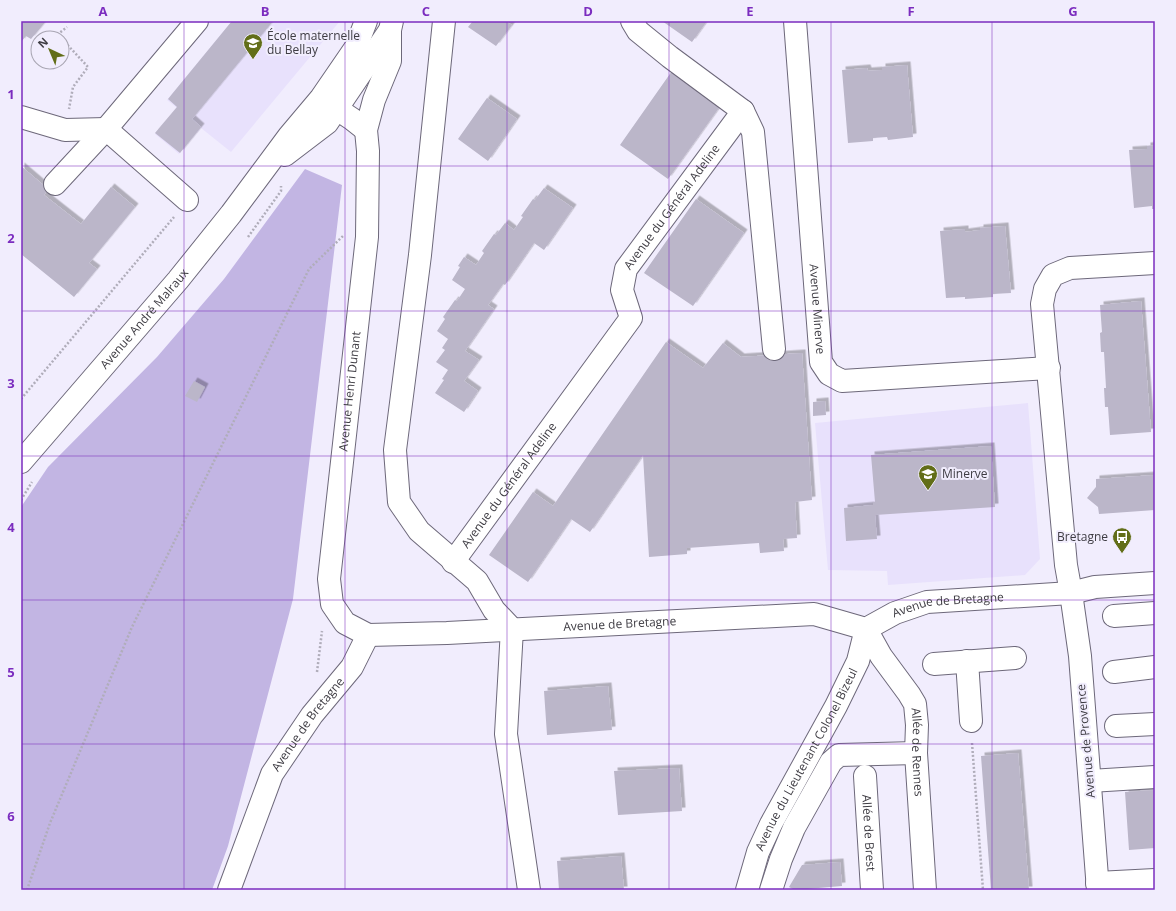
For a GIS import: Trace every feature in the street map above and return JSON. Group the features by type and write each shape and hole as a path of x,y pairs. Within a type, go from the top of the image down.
{"street":[{"path":"56,184 106,129 196,21"},
{"path":"366,21 356,47 329,104 366,130"},
{"name":"Avenue du Général Adeline","path":"444,21 420,255 395,450 399,502 419,531 453,562 477,581 494,610 512,629"},
{"path":"632,21 638,31 644,36 743,111 753,132 774,349"},
{"name":"Avenue Minerve","path":"795,21 821,362 829,374 842,381 1049,368"},
{"name":"Avenue Henri Dunant","path":"329,104 391,25"},
{"name":"Avenue Henri Dunant","path":"368,635 345,623 332,604 329,579 366,244 368,151 366,130 374,100 390,61 391,25"},
{"name":"Avenue André Malraux","path":"21,462 178,280 231,214 272,175 289,136 329,104"},
{"name":"Avenue du Général Adeline","path":"453,562 631,318 622,290 626,269 743,111"},
{"path":"21,117 66,130 106,129 187,200"},
{"path":"1071,593 1065,550 1042,304 1045,289 1053,275 1070,268 1155,268"},
{"name":"Avenue de Bretagne","path":"229,890 272,774 312,715 352,667 368,635 814,614 866,629 895,613 927,602 1071,593 1095,587 1155,582"},
{"name":"Avenue de Provence","path":"1071,593 1080,656 1098,887"},
{"path":"1114,616 1155,613"},
{"path":"512,629 506,734 529,890"},
{"name":"Allée de Rennes","path":"866,629 881,656 915,704 917,725 916,753 925,890"},
{"name":"Avenue du Lieutenant Colonel Bizeul","path":"747,890 758,852 770,824 836,706 858,661 866,629"},
{"path":"934,664 1015,658"},
{"path":"967,661 971,721"},
{"path":"1114,672 1155,667"},
{"path":"1116,726 1155,724"},
{"path":"771,890 780,859 794,828 831,762 839,755 916,753"},
{"name":"Allée de Brest","path":"865,776 872,890"},
{"path":"1090,781 1155,777"},
{"path":"1098,887 1155,880"}],"path":[{"path":"63,30 67,27"},
{"path":"66,130 73,87 88,67 70,47"},
{"path":"248,237 281,191 272,175"},
{"path":"21,399 187,200"},
{"path":"28,890 50,823 132,627 309,269 367,214"},
{"path":"317,677 323,624"},
{"path":"971,721 983,890"}],"shaded area":[{"name":"École maternelle du Bellay","path":"232,21 340,21 231,152 201,128 179,154 155,134 177,108 167,100"},
{"path":"305,169 342,185 293,599 228,846 212,890 21,890 21,507 48,467 157,357 224,279"},
{"name":"Minerve","path":"1028,403 1040,559 1025,575 888,585 887,571 828,570 815,423"}],"building":[{"path":"21,21 46,21 38,30 30,30 30,38 26,36 21,42"},
{"path":"232,21 273,21 192,119 201,127 180,153 155,133 177,107 168,99"},
{"path":"473,21 505,21 512,25 496,46 468,27"},
{"path":"662,21 707,21 692,42"},
{"path":"907,65 913,137 888,140 887,137 873,138 873,141 848,143 842,70 867,68 868,71 882,70 882,67"},
{"path":"672,71 721,105 668,179 620,145"},
{"path":"487,98 517,119 488,161 458,139"},
{"path":"1155,145 1155,209 1152,209 1152,206 1134,208 1129,150 1147,149 1147,146"},
{"path":"21,166 48,189 44,195 81,224 111,187 135,207 89,263 97,269 74,297 21,254"},
{"path":"544,188 573,208 544,250 534,243 505,285 503,284 488,305 494,309 465,351 479,360 464,381 478,391 464,412 435,393 444,380 442,379 448,370 436,362 445,350 442,348 448,339 437,331 445,319 443,317 465,289 452,280 464,257 476,265 484,253 482,251 494,234 496,235 505,223 514,230 523,217 521,216 533,199 535,200"},
{"path":"696,199 744,233 693,306 644,273"},
{"path":"1005,226 1011,293 993,294 993,297 965,299 965,297 946,298 940,231 965,229 965,232 980,230 980,228"},
{"path":"1141,301 1151,432 1110,435 1108,407 1105,407 1104,388 1106,388 1104,352 1101,352 1100,333 1102,332 1100,305"},
{"path":"666,342 703,368 723,343 741,357 802,353 812,500 795,502 797,538 783,539 784,551 760,553 759,543 687,548 687,554 649,557 643,455 590,532 571,519 528,582 489,555 533,492 553,506"},
{"path":"194,381 205,387 197,402 185,396"},
{"path":"825,401 826,415 813,416 813,402"},
{"path":"991,446 995,507 875,515 877,539 846,541 844,508 873,505 873,502 875,502 871,455"},
{"path":"1155,475 1155,510 1099,514 1098,507 1087,498 1096,487 1096,479"},
{"path":"608,686 612,730 547,735 544,691"},
{"path":"1018,753 1029,890 991,890 981,756"},
{"path":"679,768 682,811 618,815 614,771"},
{"path":"1155,790 1155,848 1129,850 1125,792"},
{"path":"621,856 624,890 559,890 557,861"},
{"path":"840,862 842,886 795,890 789,887 802,865"}],"place":[{"name":"École maternelle du Bellay","path":"253,60"},
{"name":"Minerve","path":"928,491"},
{"name":"Bretagne","path":"1122,554"}]}
